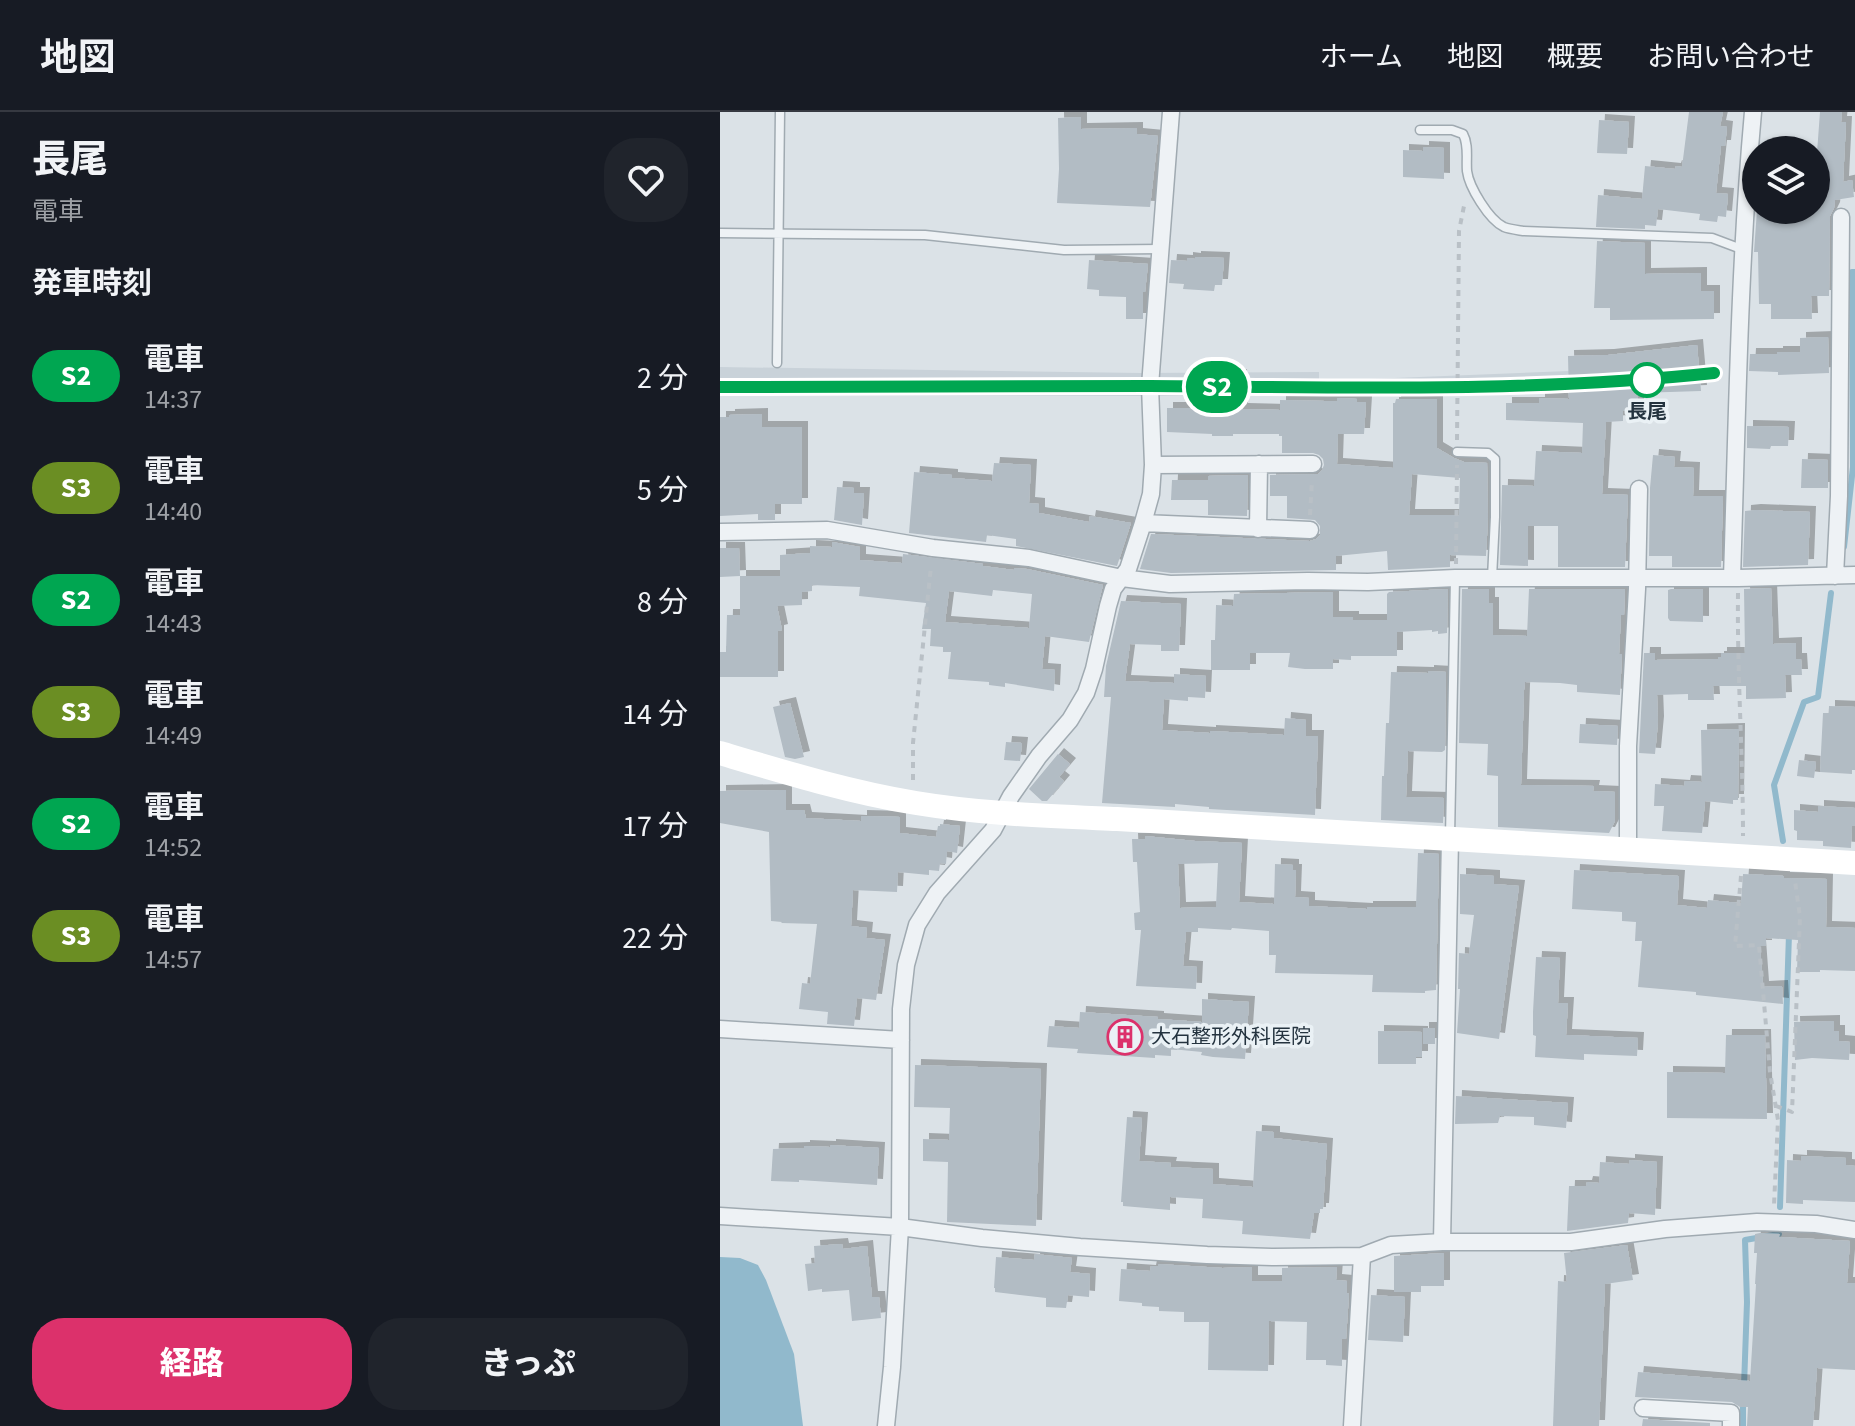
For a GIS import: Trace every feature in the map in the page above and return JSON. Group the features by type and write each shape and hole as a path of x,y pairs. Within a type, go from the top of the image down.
{"street":[{"path":"886,1426 900,1227 901,1009 906,965 917,925 937,893 993,830 1000,814 1039,756 1070,720 1086,693 1113,589 1128,569 1143,523 1151,494 1153,465 1150,386 1171,112"},
{"path":"1735,578 1739,330 1753,112"},
{"path":"1835,576 1839,496 1841,217"},
{"path":"1258,529 1259,464"},
{"path":"1153,465 1313,464"},
{"path":"1628,849 1628,746 1638,578 1639,489"},
{"path":"1143,523 1310,530"},
{"path":"720,532 827,530 933,548 1029,558 1122,578 1170,584 1855,575"},
{"path":"720,753 799,777 913,803 1000,814 1855,863"},
{"path":"1442,1242 1450,839"},
{"path":"720,1029 901,1040"},
{"path":"720,1216 900,1227 1080,1247 1220,1255 1362,1256 1391,1245 1571,1242 1665,1229 1757,1222 1816,1224 1855,1230"},
{"path":"1352,1426 1362,1256"},
{"path":"1643,1408 1731,1413 1731,1426"}],"lane":[{"path":"777,363 780,112"},
{"path":"1420,130 1452,130 1463,134 1470,182 1489,217 1504,227 1523,231 1712,238 1744,250"},
{"path":"720,233 925,235 1064,250 1161,249"},
{"path":"1457,452 1488,453 1495,459 1492,578"},
{"path":"1450,839 1455,578"}],"path":[{"path":"1455,578 1459,231 1470,182"},
{"path":"913,803 913,743 933,548"},
{"path":"1735,578 1743,782 1742,856 1735,946 1759,945 1770,1072 1778,1120 1773,1222"},
{"path":"1777,1106 1792,1112 1800,917 1792,859"}],"shaded area":[{"path":"720,367 1141,373 1319,372 1319,381 1569,371 1567,389 1453,393 1315,396 720,396"}],"water":[{"path":"720,1257 740,1258 758,1265 766,1280 794,1354 803,1426 720,1426"}],"building":[{"path":"1689,112 1723,112 1720,126 1727,127 1725,146 1721,146 1716,193 1728,194 1726,217 1718,216 1717,222 1699,220 1700,214 1658,209 1656,226 1645,225 1645,229 1596,227 1598,195 1642,199 1645,166 1682,167"},
{"path":"1820,112 1842,112 1841,122 1846,122 1843,182 1852,180 1854,197 1835,200 1830,216 1830,136 1818,136"},
{"path":"1081,117 1081,129 1137,128 1137,134 1158,136 1150,207 1057,203 1058,118"},
{"path":"1599,120 1629,122 1627,154 1597,153"},
{"path":"1423,147 1444,148 1444,179 1403,177 1403,150 1423,151"},
{"path":"1756,224 1830,224 1829,296 1811,296 1812,319 1771,319 1771,304 1759,304 1758,252 1754,252"},
{"path":"1597,241 1645,243 1645,274 1701,273 1701,291 1714,291 1714,319 1610,320 1610,308 1594,308"},
{"path":"1187,258 1224,258 1222,285 1215,285 1214,291 1183,289 1184,284 1169,283 1171,260 1187,261"},
{"path":"1089,260 1148,264 1143,292 1143,319 1126,319 1126,297 1099,296 1099,290 1087,289"},
{"path":"1828,337 1829,373 1778,375 1778,372 1749,371 1750,354 1800,352 1800,338"},
{"path":"1697,345 1701,391 1638,393 1638,410 1623,411 1623,421 1606,422 1602,494 1628,495 1625,567 1558,567 1558,526 1528,526 1528,566 1500,565 1502,485 1534,486 1536,451 1582,453 1583,423 1506,420 1506,403 1539,403 1539,398 1569,399 1568,356 1608,355"},
{"path":"1225,375 1241,375 1242,409 1280,410 1280,400 1337,401 1337,398 1366,402 1364,434 1338,434 1337,464 1393,468 1393,403 1396,399 1437,399 1437,448 1464,462 1487,463 1486,556 1450,555 1450,567 1388,570 1387,551 1336,556 1336,570 1171,573 1140,569 1151,534 1310,541 1320,535 1320,526 1315,520 1287,518 1287,496 1270,496 1270,475 1318,474 1324,465 1319,455 1282,453 1282,436 1279,434 1212,436 1167,432 1167,408 1203,408 1202,398 1226,398","holes":["1412,474 1460,478 1459,515 1409,515"]},
{"path":"762,414 762,427 802,427 802,504 775,504 775,520 758,520 758,514 720,516 720,417"},
{"path":"1747,426 1789,427 1788,446 1747,448"},
{"path":"1653,455 1675,457 1674,467 1694,468 1693,496 1723,496 1721,567 1672,567 1672,556 1649,556"},
{"path":"1802,459 1828,460 1828,488 1801,488"},
{"path":"994,463 1031,465 1029,503 1039,504 1039,513 1089,522 1090,516 1131,523 1117,566 1016,546 1016,539 987,535 986,542 909,533 914,472 992,481"},
{"path":"1248,475 1247,516 1208,515 1208,500 1171,500 1172,480"},
{"path":"837,487 854,488 854,493 864,493 862,525 834,520"},
{"path":"1745,511 1810,512 1808,565 1743,567"},
{"path":"832,542 860,547 860,560 902,563 903,554 1014,570 1027,569 1103,585 1089,642 1045,636 1042,669 1055,670 1054,691 1005,683 1005,687 989,685 989,682 948,679 951,652 943,652 943,647 930,646 931,629 922,629 926,603 859,596 860,587 812,585 812,591 802,592 802,605 777,606 782,630 778,631 778,677 720,677 720,652 726,652 727,615 740,615 740,576 780,576 780,555 810,553 810,546 832,547","holes":["993,590 1032,594 1029,628 945,622 949,591 992,596"]},
{"path":"720,548 739,548 740,576 720,577"},
{"path":"1771,588 1773,644 1796,643 1796,659 1801,659 1802,675 1785,675 1786,698 1746,699 1746,686 1713,686 1714,700 1688,700 1688,694 1657,695 1655,754 1639,753 1644,653 1655,653 1655,660 1718,659 1721,653 1745,653 1744,589"},
{"path":"1448,589 1447,633 1438,634 1438,631 1432,630 1397,632 1397,656 1351,656 1351,660 1333,659 1333,669 1305,669 1288,667 1290,653 1250,653 1250,670 1211,670 1216,605 1233,606 1234,594 1333,592 1333,617 1387,620 1389,592"},
{"path":"1462,589 1489,589 1489,603 1493,603 1493,635 1527,636 1529,589 1625,589 1619,654 1622,654 1620,695 1577,692 1577,685 1560,683 1525,682 1524,690 1521,785 1594,786 1593,791 1615,792 1615,821 1609,833 1498,827 1498,776 1487,775 1488,744 1459,743"},
{"path":"1703,589 1703,622 1670,621 1668,590"},
{"path":"1121,601 1181,604 1179,651 1161,651 1161,645 1130,644 1125,681 1174,683 1174,674 1206,676 1205,698 1188,697 1188,701 1164,699 1162,730 1284,735 1285,718 1306,720 1306,736 1318,736 1315,815 1175,804 1175,807 1102,803 1111,697 1104,697 1106,666"},
{"path":"1391,672 1446,672 1445,750 1408,751 1406,797 1444,798 1443,823 1381,820"},
{"path":"790,703 804,757 795,759 785,757 773,707"},
{"path":"1829,706 1855,707 1855,770 1852,774 1820,772 1823,713 1829,713"},
{"path":"1580,724 1618,726 1617,745 1579,743"},
{"path":"1739,729 1738,800 1733,800 1733,804 1705,801 1702,833 1662,831 1664,806 1654,806 1655,784 1684,786 1685,781 1702,782 1701,730"},
{"path":"1006,742 1022,743 1020,761 1004,760"},
{"path":"1058,754 1070,764 1059,777 1064,781 1047,801 1042,801 1029,789"},
{"path":"1799,760 1816,762 1814,778 1797,776"},
{"path":"786,790 786,810 804,810 806,818 861,821 861,816 900,817 900,833 936,837 940,824 960,826 957,853 947,851 946,864 940,863 939,871 929,870 929,875 898,872 897,892 853,890 851,926 867,928 866,938 885,940 876,1000 857,998 854,1026 827,1024 828,1012 799,1009 802,983 810,984 817,924 771,921 769,832 720,823 720,791"},
{"path":"1818,806 1855,808 1851,848 1823,846 1823,841 1797,840 1794,810 1818,812"},
{"path":"1145,836 1242,843 1239,902 1274,904 1275,864 1293,865 1293,870 1296,870 1295,897 1309,898 1309,906 1367,909 1416,907 1418,853 1439,854 1436,990 1425,993 1372,992 1373,975 1275,973 1276,955 1269,955 1269,931 1232,928 1198,928 1198,932 1186,932 1183,966 1197,967 1196,989 1136,986 1141,930 1135,930 1134,913 1140,912 1137,862 1133,862 1132,839 1145,839","holes":["1218,863 1216,907 1180,908 1178,864"]},
{"path":"1574,870 1679,876 1677,905 1707,908 1708,900 1741,903 1743,874 1827,879 1826,927 1855,928 1855,971 1797,972 1798,940 1766,938 1766,946 1760,946 1763,987 1782,986 1783,1004 1638,987 1642,941 1635,941 1636,922 1622,921 1622,912 1572,909"},
{"path":"1460,874 1494,876 1494,884 1519,886 1499,1039 1457,1033 1459,953 1469,954 1474,915 1460,914"},
{"path":"1536,957 1560,958 1558,1003 1568,1003 1566,1035 1638,1038 1637,1056 1584,1054 1584,1060 1535,1057 1533,1012"},
{"path":"1202,999 1249,1002 1245,1059 1171,1049 1171,1056 1155,1055 1155,1058 1077,1053 1078,1049 1047,1047 1049,1026 1079,1028 1080,1012 1202,1022"},
{"path":"1834,1021 1834,1031 1839,1031 1839,1041 1850,1042 1849,1060 1795,1060 1794,1022"},
{"path":"1423,1028 1435,1028 1435,1044 1423,1044"},
{"path":"1378,1031 1422,1032 1422,1057 1416,1057 1416,1064 1378,1064"},
{"path":"1726,1035 1765,1035 1767,1119 1667,1118 1667,1072 1725,1073"},
{"path":"915,1065 1041,1069 1036,1226 947,1222 948,1162 923,1161 923,1139 949,1140 950,1108 914,1107"},
{"path":"1456,1096 1568,1103 1566,1128 1534,1125 1534,1117 1500,1116 1498,1123 1455,1124"},
{"path":"1127,1117 1142,1118 1139,1161 1171,1163 1170,1167 1213,1169 1213,1184 1253,1187 1256,1131 1274,1132 1274,1138 1327,1144 1323,1209 1320,1213 1314,1213 1310,1239 1242,1234 1243,1221 1202,1218 1203,1199 1170,1197 1170,1210 1123,1206"},
{"path":"830,1145 879,1148 877,1185 771,1181 773,1149"},
{"path":"1801,1156 1846,1158 1846,1165 1855,1166 1855,1202 1803,1200 1803,1204 1786,1203 1787,1160 1801,1161"},
{"path":"1629,1160 1657,1162 1655,1215 1629,1213 1628,1223 1567,1231 1569,1186 1599,1183 1600,1162 1629,1164"},
{"path":"1755,1234 1850,1241 1847,1283 1855,1283 1855,1370 1817,1368 1813,1426 1747,1426 1748,1407 1732,1402 1635,1397 1638,1372 1750,1381 1756,1284"},
{"path":"842,1244 843,1249 867,1246 872,1297 879,1297 881,1318 852,1321 849,1290 808,1291 805,1264 815,1263 814,1246"},
{"path":"1627,1245 1633,1280 1605,1284 1599,1426 1553,1426 1558,1281 1567,1282 1564,1253"},
{"path":"1444,1253 1444,1286 1421,1286 1421,1292 1394,1292 1394,1256"},
{"path":"1035,1254 1072,1258 1070,1272 1090,1274 1089,1297 1068,1295 1066,1308 1046,1307 1046,1298 995,1292 996,1257 1034,1260"},
{"path":"1151,1266 1252,1267 1252,1281 1282,1281 1282,1268 1337,1267 1336,1280 1347,1281 1349,1294 1346,1339 1342,1339 1342,1366 1326,1365 1326,1360 1306,1360 1307,1322 1269,1321 1268,1371 1208,1370 1209,1322 1184,1322 1184,1312 1159,1311 1159,1307 1119,1301 1121,1269 1150,1271"},
{"path":"1371,1295 1405,1297 1403,1342 1368,1340"},
{"path":"1643,1419 1710,1423 1710,1426 1642,1426"}],"waterway":[{"path":"1844,547 1853,467 1852,272 1855,272"},
{"path":"1783,841 1774,785 1804,702 1818,697 1831,593"},
{"path":"1780,1207 1789,934"},
{"path":"1744,1386 1747,1302 1745,1240 1779,1234"},
{"path":"1743,1402 1743,1426"}],"railway":[{"path":"720,387 1433,388 1574,384 1714,373"}],"train":[{"name":"S2","path":"720,387 1457,388 1657,380 1714,373"}],"place":[{"name":"長尾","path":"1647,380"},
{"name":"大石整形外科医院","path":"1125,1037"}]}
